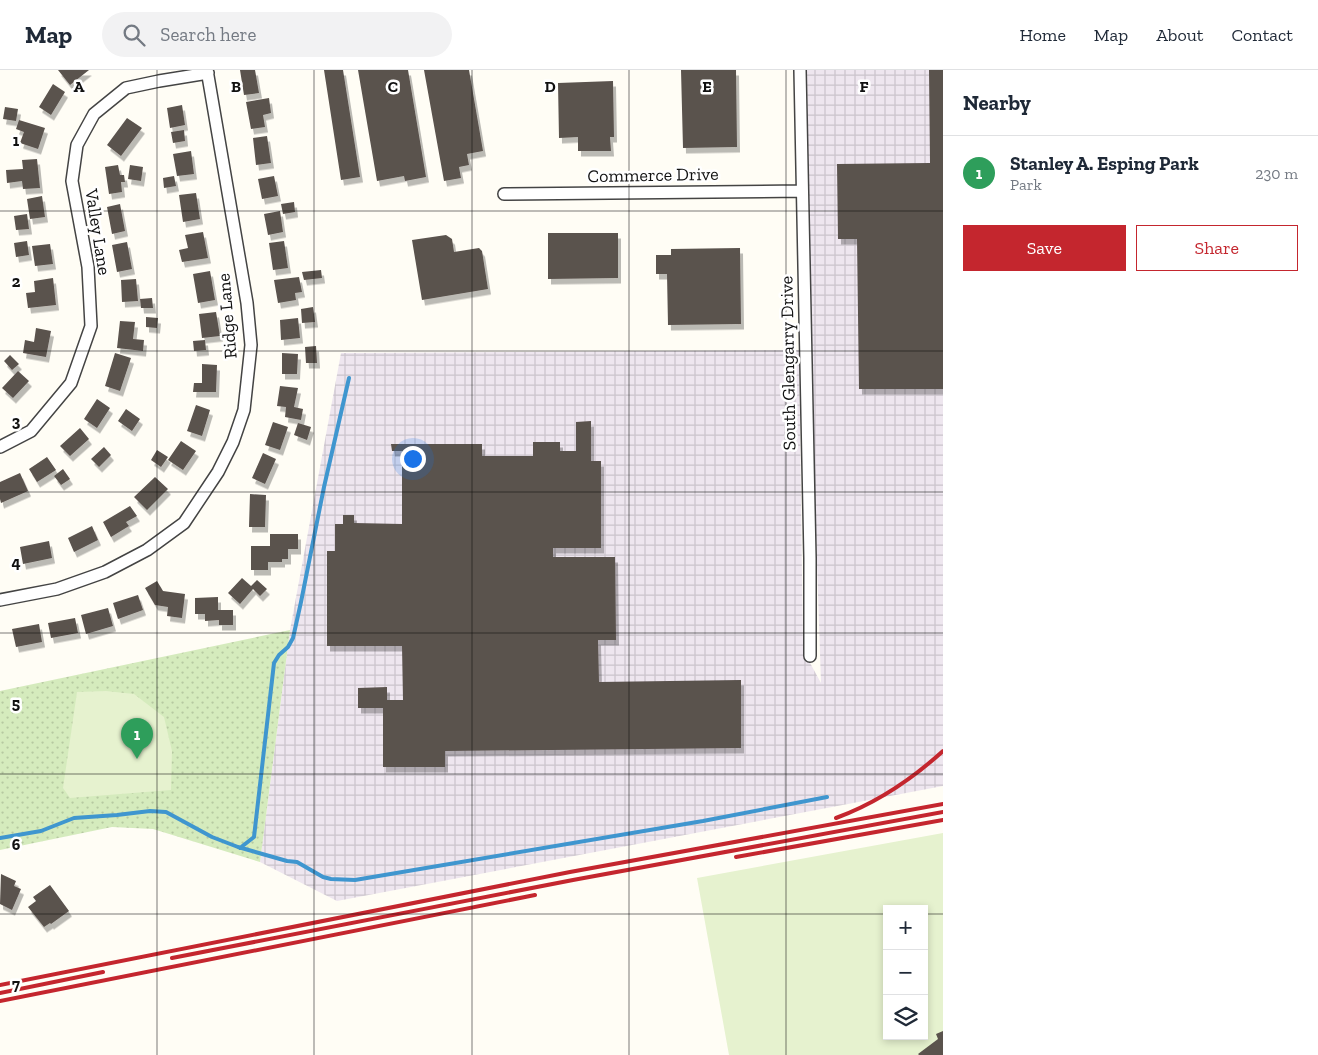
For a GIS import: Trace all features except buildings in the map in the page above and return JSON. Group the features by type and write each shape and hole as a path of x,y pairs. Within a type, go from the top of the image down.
{"street":[{"name":"South Glengarry Drive","path":"800,70 810,558 810,656"},
{"name":"Valley Lane","path":"0,447 31,430 71,383 91,326 88,267 72,181 77,145 81,137 94,114 126,88 207,72"},
{"name":"Ridge Lane","path":"0,600 57,589 105,572 147,550 184,523 218,472 233,442 244,410 251,345 247,303 207,72"},
{"name":"Commerce Drive","path":"504,194 802,191"}],"shaded area":[{"path":"807,70 943,70 943,786 337,901 260,862 290,630 341,353 799,350 803,650 821,683 810,353"}],"green space":[{"path":"290,630 260,862 153,829 112,827 0,850 0,691"},
{"path":"106,691 134,694 164,717 172,751 171,790 70,798 63,788 77,692"},
{"path":"943,833 943,1055 729,1055 697,878"}],"waterway":[{"path":"240,848 254,837 274,663 293,638 349,378"},
{"path":"0,838 41,831 74,818 150,811 166,812 212,837 238,847 297,862 323,877 355,880 703,821 827,797"}],"railway":[{"path":"836,818 866,805 893,790 919,772 943,751"},
{"path":"0,985 570,872 943,804"},
{"path":"172,958 573,880 943,812"},
{"path":"736,857 943,820"},
{"path":"0,1001 535,895"},
{"path":"0,993 103,972"}],"place":[{"name":"Stanley A. Esping Park","path":"137,759"}]}
